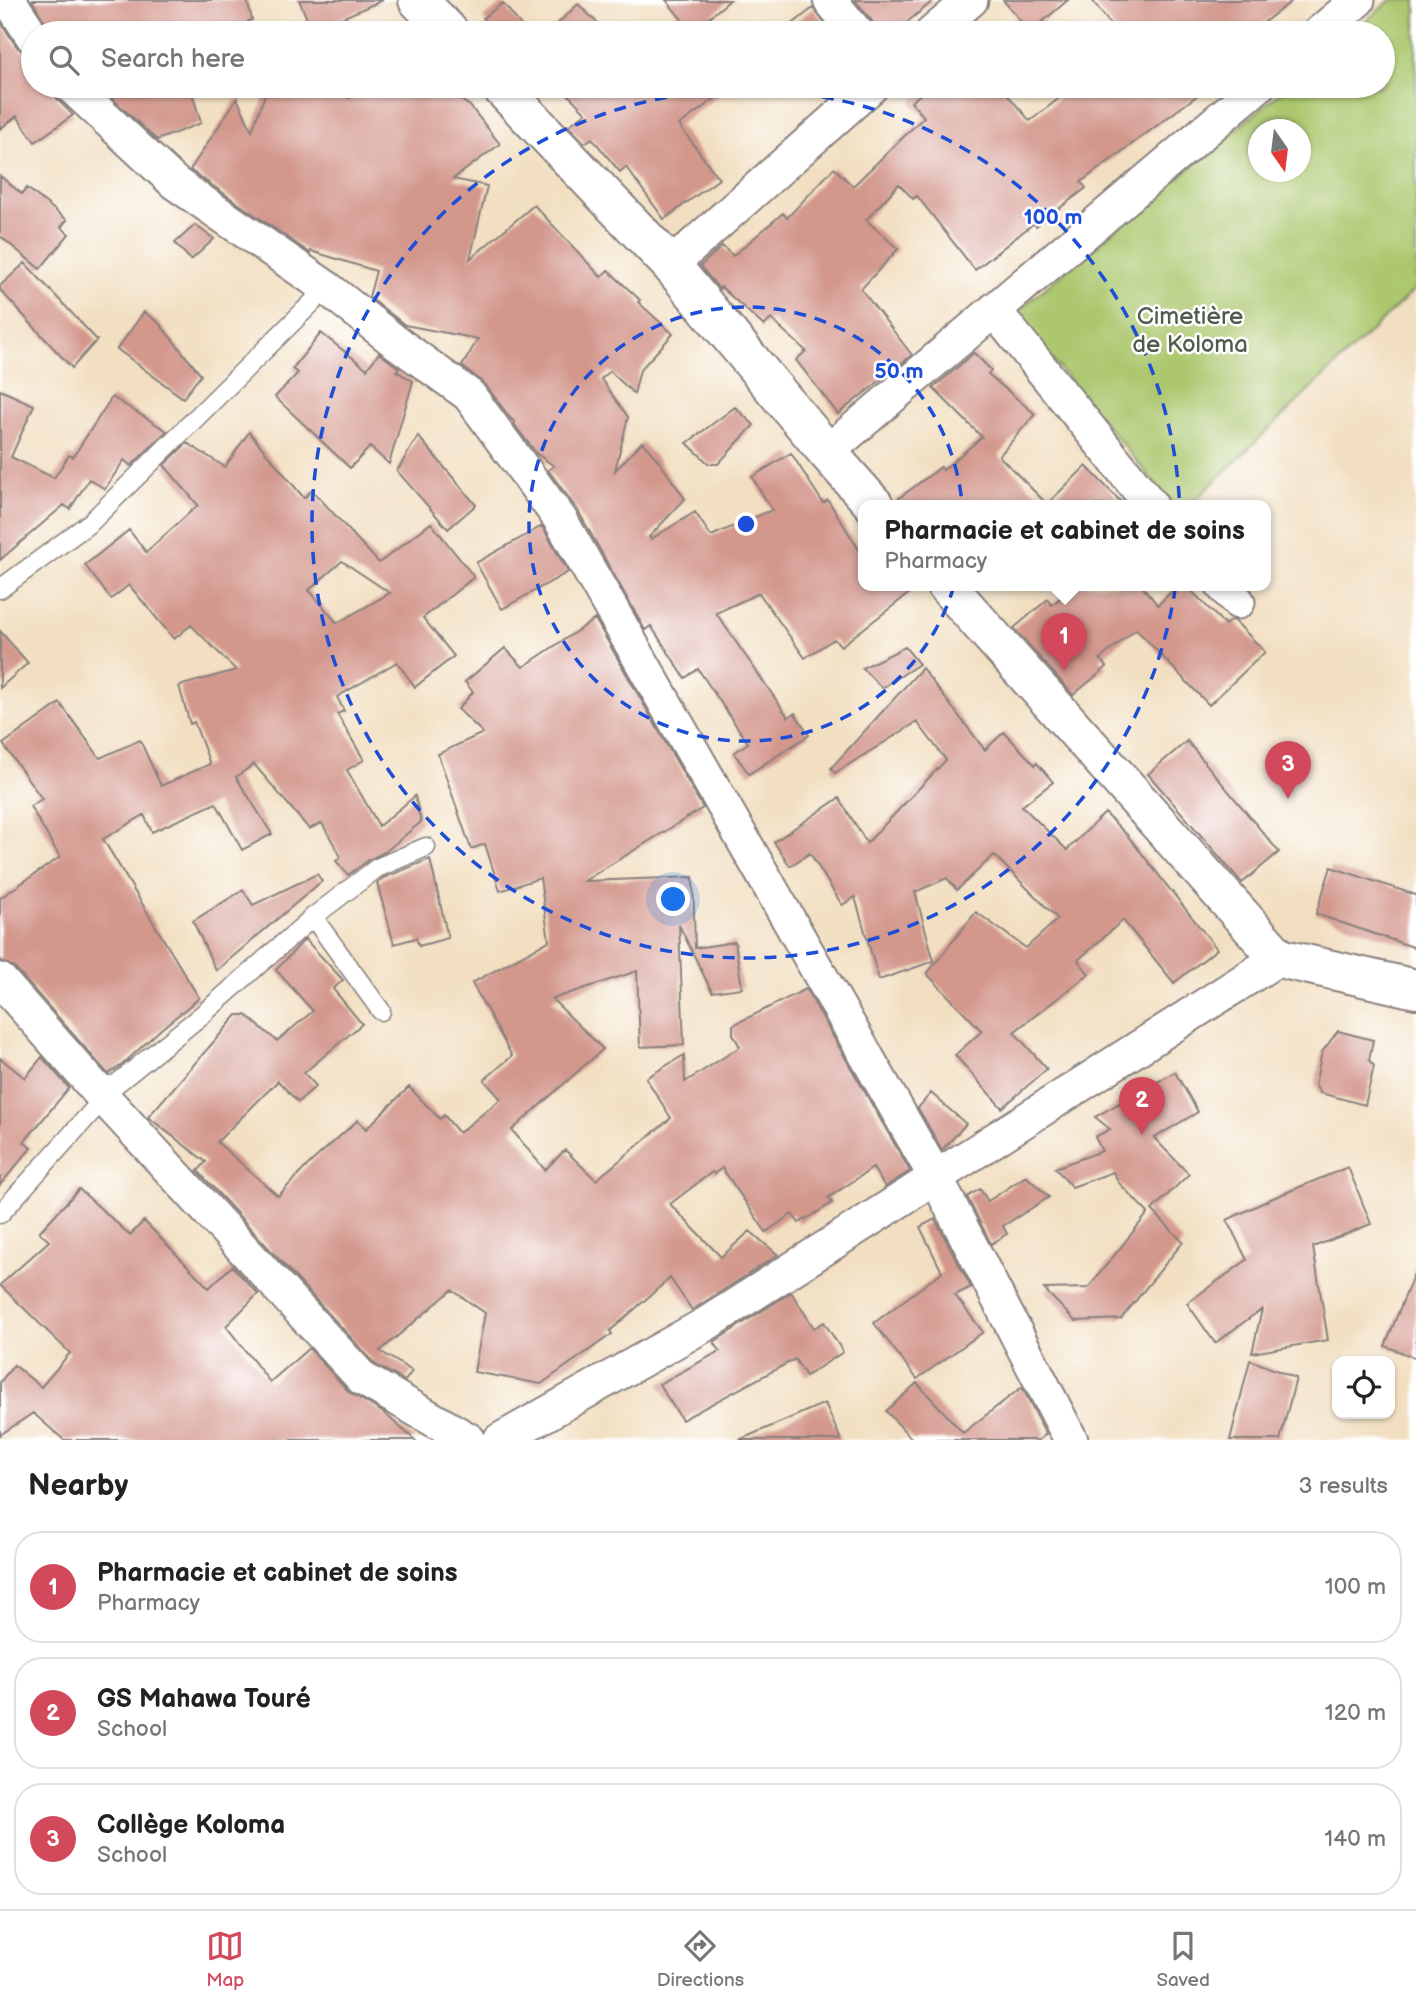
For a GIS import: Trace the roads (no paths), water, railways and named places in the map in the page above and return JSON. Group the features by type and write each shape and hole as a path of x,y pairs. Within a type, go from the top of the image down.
{"street":[{"path":"9,0 23,21"},
{"path":"418,0 438,21"},
{"path":"831,0 848,21"},
{"path":"946,21 971,0"},
{"path":"1333,21 1358,0"},
{"path":"84,98 176,183 327,288 469,395 560,519 936,1178 1071,1440"},
{"path":"511,98 671,265 870,500"},
{"path":"671,265 859,98"},
{"path":"827,452 1244,98"},
{"path":"994,310 1147,500"},
{"path":"951,591 1279,958 1416,989"},
{"path":"500,1440 706,1324 1279,958"},
{"path":"0,980 98,1092 363,1379 470,1440"}],"lane":[{"path":"0,589 92,522 327,288"},
{"path":"0,1214 98,1092 115,1085 203,1014 313,917 377,868 426,847"},
{"path":"313,917 381,1011"}],"place":[{"name":"Pharmacie et cabinet de soins","path":"1064,671"},
{"name":"Collège Koloma","path":"1288,799"},
{"name":"GS Mahawa Touré","path":"1142,1135"}],"park label":[{"name":"Cimetière de Koloma","path":"1190,330"}]}
